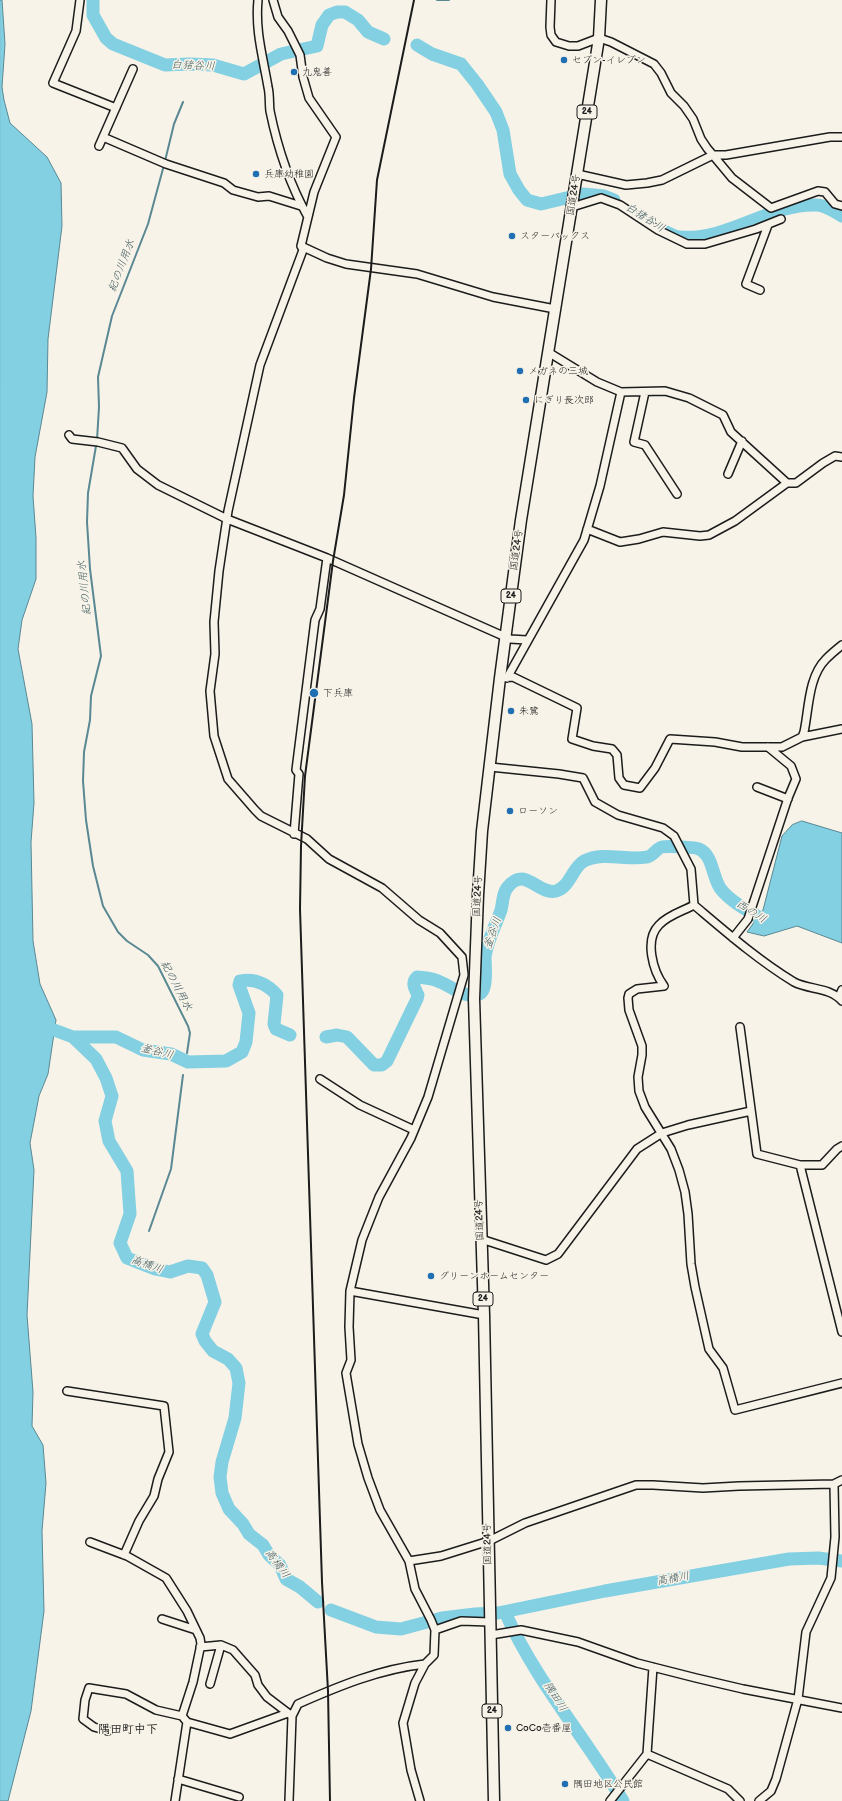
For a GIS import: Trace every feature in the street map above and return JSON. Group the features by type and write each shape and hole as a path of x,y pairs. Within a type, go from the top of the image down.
{"highway":[{"name":"国道24号","path":"494,1801 484,1315 474,999 480,860 490,767 503,678 505,636 521,520 599,38 601,0"}],"street":[{"path":"80,0 76,31 53,83 116,108"},
{"path":"258,0 258,38 274,129 287,175 301,206 308,217"},
{"path":"272,0 278,17 297,50 310,98 336,137 314,192 300,246 303,250 260,365 227,519 218,578 214,622 215,654 210,691 214,736 228,779 240,794 261,816 294,834 307,839 329,859 382,888 419,920 440,932 462,957 464,975 428,1097 414,1130 367,1225 350,1291 349,1327 351,1360 346,1373 358,1444 380,1510 409,1561 415,1589 435,1630 434,1654 425,1664 416,1683 403,1722 411,1770 420,1801"},
{"path":"551,0 550,27 551,35 556,42 569,46 578,46 599,38 611,42 654,64 661,73 671,93 684,106 693,119 701,139 713,155 732,178 775,211 781,219 705,244 687,244 658,230 620,205 602,198 572,207"},
{"path":"99,146 133,69"},
{"path":"103,137 164,164 224,184 233,190 258,197 269,196 301,206"},
{"path":"577,174 626,185 647,183 662,180 713,155 726,155 830,137 842,137"},
{"path":"775,211 818,191 825,192 835,204 842,206"},
{"path":"760,290 746,284 768,224"},
{"path":"300,246 327,258 346,264 417,274 493,297 555,309"},
{"path":"548,352 597,382 621,392 665,391 689,398 723,415 731,432 788,483 796,484 823,463 835,456 842,457"},
{"path":"503,678 539,622 584,540 600,486 621,392"},
{"path":"645,392 634,442 645,445 677,494"},
{"path":"69,435 72,439 96,442 122,448 137,469 154,482 227,519 327,558 510,639 527,640"},
{"path":"728,474 742,441"},
{"path":"587,530 620,542 639,539 663,532 700,536 709,535 735,522 788,483"},
{"path":"294,834 299,774 296,770 315,620 320,609 327,558"},
{"path":"802,737 812,687 818,671 825,660 842,645"},
{"path":"503,678 513,677 577,708 572,739 593,746 612,749 617,755 618,778 624,786 640,788 655,768 670,739 715,742 742,747 782,747 802,737 842,729"},
{"path":"733,938 748,919 796,779 791,766 768,747"},
{"path":"490,767 583,778 595,802 618,815 663,828 674,836 691,869 694,905 733,938 796,982 825,991 840,999 842,990"},
{"path":"757,788 788,799"},
{"path":"694,905 670,917 658,926 652,942 653,960 660,981 664,986 637,989 629,994 628,998 629,1010 642,1046 638,1077 639,1091 645,1107 671,1149 685,1192 693,1279 709,1349 722,1368 735,1410 842,1383"},
{"path":"740,1027 757,1154 800,1165 822,1165 837,1149 842,1146"},
{"path":"320,1079 360,1105 414,1130"},
{"path":"481,1239 546,1260 558,1254 637,1149 662,1133 688,1125 751,1111"},
{"path":"800,1165 842,1332"},
{"path":"350,1291 484,1315"},
{"path":"67,1391 82,1395 132,1400 164,1406 168,1452 158,1479 154,1496 139,1521 124,1555"},
{"path":"409,1561 441,1556 489,1541 525,1523 636,1485 703,1488 834,1484 842,1480"},
{"path":"759,1801 771,1791 776,1779 798,1699 806,1632 831,1578 835,1537 834,1484"},
{"path":"90,1542 124,1555 166,1578 187,1610 200,1638 200,1647 185,1719 175,1801"},
{"path":"162,1619 196,1630"},
{"path":"435,1630 461,1621 490,1622"},
{"path":"491,1635 506,1634 521,1630 578,1642 653,1667 743,1689 842,1708"},
{"path":"200,1647 221,1645 233,1650 255,1675 258,1685 267,1697 290,1715"},
{"path":"210,1684 221,1645"},
{"path":"289,1801 290,1715 298,1704 328,1691 399,1667 425,1664"},
{"path":"612,1799 647,1754 653,1667"},
{"path":"108,1731 94,1727 83,1719 85,1700 89,1688 126,1694 156,1710 230,1734 290,1715"},
{"path":"647,1754 728,1789 740,1801"},
{"path":"178,1779 239,1797"}],"water":[{"path":"0,0 2,0 5,44 2,87 10,123 47,157 61,183 62,226 48,339 47,392 35,457 33,496 36,538 36,579 22,620 18,649 32,724 34,803 31,842 33,941 40,984 56,1020 48,1074 39,1096 30,1143 34,1170 27,1315 33,1392 32,1426 43,1445 46,1483 42,1531 44,1611 31,1711 8,1801 0,1801"},
{"path":"802,821 842,833 842,943 797,926 764,936 747,932 763,910 782,836 792,825"}],"waterway":[{"name":"白猪谷川","path":"93,0 93,15 106,38 113,44 165,65 213,65 244,74 281,54 317,46 322,25 329,15 337,12 345,12 358,20 368,32 384,39"},
{"name":"紀の川用水","path":"437,0 449,0"},
{"name":"白猪谷川","path":"417,45 432,54 461,64 477,84 496,112 503,130 510,174 519,190 527,200 541,204 583,194 604,196 614,200"},
{"name":"紀の川用水","path":"165,161 174,124 183,102"},
{"name":"紀の川用水","path":"164,165 148,224 112,316 98,377 99,407 97,440 88,493 87,522 90,569 101,656 91,696 90,720 84,752 83,781 86,820 93,866 103,906 118,932 127,941 148,955 158,966 188,1026 190,1033 187,1053"},
{"name":"白猪谷川","path":"666,232 680,237 698,237 732,228 765,215 799,206 820,205 842,216"},
{"name":"釜谷川","path":"326,1037 337,1035 347,1037 374,1065 382,1065 387,1061 417,999 418,995 414,984 417,977 428,978 445,984 463,994 474,995 482,992 485,983 485,957 488,945 501,910 504,893 514,881 520,879 526,880 543,889 556,891 565,886 580,864 592,858 607,856 632,858 647,857 660,848 665,847 687,847 699,849 704,852 710,861 720,888 730,898 768,923 774,922"},
{"name":"釜谷川","path":"73,1037 116,1037 143,1050 171,1054 188,1062 226,1061 242,1052 246,1042 249,1013 239,985 240,981 245,980 256,981 265,985 277,995 274,1024 276,1029 290,1035"},
{"name":"高橋川","path":"38,1024 73,1037 96,1059 106,1078 112,1096 105,1121 109,1141 127,1171 130,1214 120,1243 127,1258 155,1269 170,1272 188,1266 202,1268 207,1275 215,1302 202,1334 205,1341 213,1351 228,1359 236,1368 239,1383 235,1418 222,1462 220,1477 222,1493 229,1509 243,1524 249,1534 263,1545 269,1555 280,1565 286,1579 300,1587 318,1602"},
{"name":"紀の川用水","path":"149,1231 171,1169 183,1075"},
{"name":"高橋川","path":"331,1610 376,1627 401,1629 442,1618 498,1613 605,1591 789,1559 818,1558 842,1561"},
{"name":"隅田川","path":"505,1612 531,1661 623,1801"}],"railway":[{"path":"330,1801 328,1691 322,1582 300,909 301,846 305,776 333,561 344,495 354,398 371,269 377,180 414,0"}],"place":[{"name":"セブン-イレブン","path":"564,60"},
{"name":"九鬼善","path":"294,72"},
{"name":"兵庫幼稚園","path":"256,174"},
{"name":"スターバックス","path":"512,236"},
{"name":"メガネの三城","path":"520,371"},
{"name":"にぎり長次郎","path":"526,400"},
{"name":"下兵庫","path":"314,693"},
{"name":"朱鷺","path":"511,711"},
{"name":"ローソン","path":"510,811"},
{"name":"グリーンホームセンター","path":"431,1276"},
{"name":"CoCo壱番屋","path":"508,1728"},
{"name":"隅田地区公民館","path":"565,1784"}],"district":[{"name":"隅田町中下","path":"128,1730"}],"water label":[{"name":"西の川","path":"751,912"}]}
